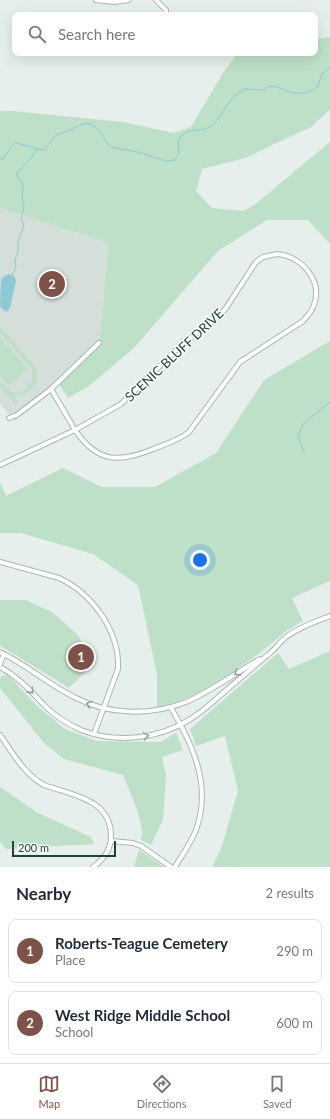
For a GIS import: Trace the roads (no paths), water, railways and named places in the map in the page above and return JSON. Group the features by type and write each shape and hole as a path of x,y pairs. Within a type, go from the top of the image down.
{"street":[{"path":"96,0 114,2 130,0"},
{"path":"156,0 166,10 166,12"},
{"name":"SCENIC BLUFF DRIVE","path":"0,464 75,430 121,404 176,350 226,308 256,262 270,255 284,255 297,260 312,279 316,295 314,306 309,314 303,321 240,362 195,426 182,438 132,457 117,458 104,456 92,449 82,440 75,430 50,389"},
{"path":"9,418 17,415 50,389 98,343"},
{"path":"0,562 59,578 67,582 75,587 105,619 119,659 116,674 94,734"},
{"path":"0,667 16,677 57,716 82,730 107,737 135,738 164,732 181,725 204,710 286,638 297,630 330,616"},
{"path":"0,664 2,653 76,698 104,709 150,712 171,708 187,702 270,652"},
{"path":"171,708 181,725 194,755 201,778 202,803 196,829 190,843 175,867"},
{"path":"0,735 26,772 37,782 91,801 104,812 108,819 111,831 111,841 105,856 93,867"},
{"path":"111,841 133,843 141,846 171,867"}],"water":[{"path":"8,274 13,276 16,281 10,308 6,312 0,307 1,279"}],"waterway":[{"path":"0,159 3,159 16,143 43,150 57,135 79,126 90,124 98,129 110,147 138,152 166,161 175,160 179,153 178,143 180,137 188,131 206,129 215,123 232,98 244,89 262,90 270,86 293,93 304,93 313,90 318,86 322,74 330,68"},
{"path":"12,276 16,267 15,260 18,252 18,242 24,225 21,219 24,207 22,197 23,185 17,176 18,172 32,157 36,149"},
{"path":"304,452 298,437 303,424 330,402"}],"place":[{"name":"West Ridge Middle School","path":"52,284"},
{"name":"Roberts-Teague Cemetery","path":"81,657"}]}
